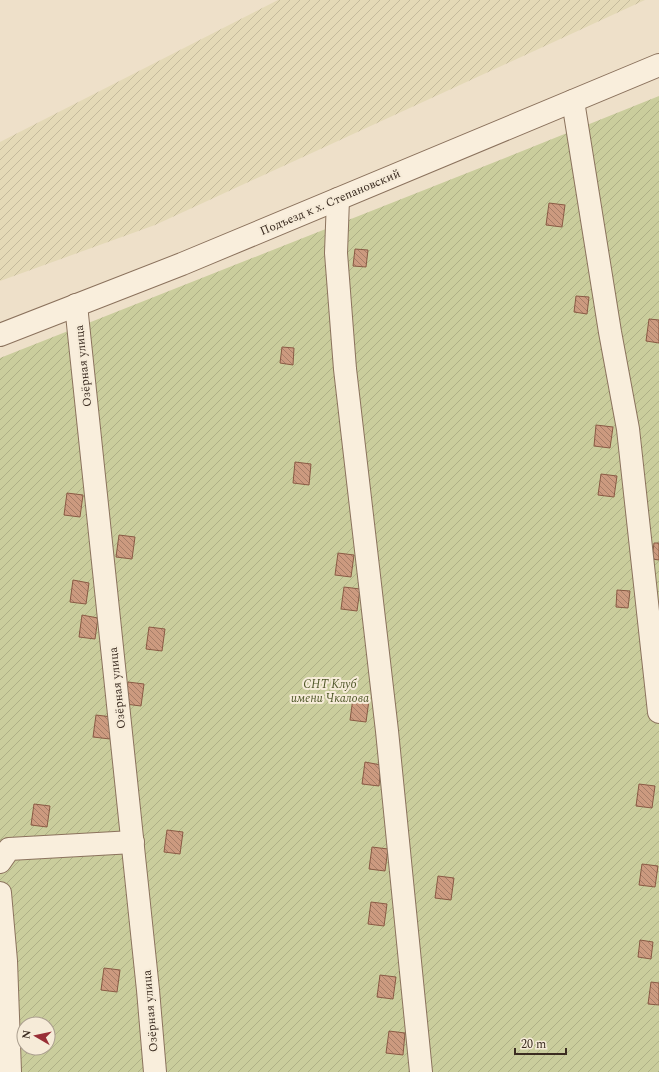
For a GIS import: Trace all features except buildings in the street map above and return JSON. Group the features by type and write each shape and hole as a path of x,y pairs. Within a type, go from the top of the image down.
{"street":[{"name":"Подъезд к х. Степановский","path":"0,335 182,264 659,65"},
{"path":"573,101 609,324 628,429 659,712"},
{"path":"338,199 336,253 345,368 387,731 421,1072"},
{"name":"Озёрная улица","path":"76,305 133,842 155,1072"},
{"path":"0,862 9,849 133,842"},
{"path":"0,893 6,961 10,1072"}],"shaded area":[{"path":"278,0 645,0 155,225 0,281 0,142"}],"green space":[{"name":"СНТ Клуб имени Чкалова","path":"659,96 659,1072 0,1072 0,358"}]}
